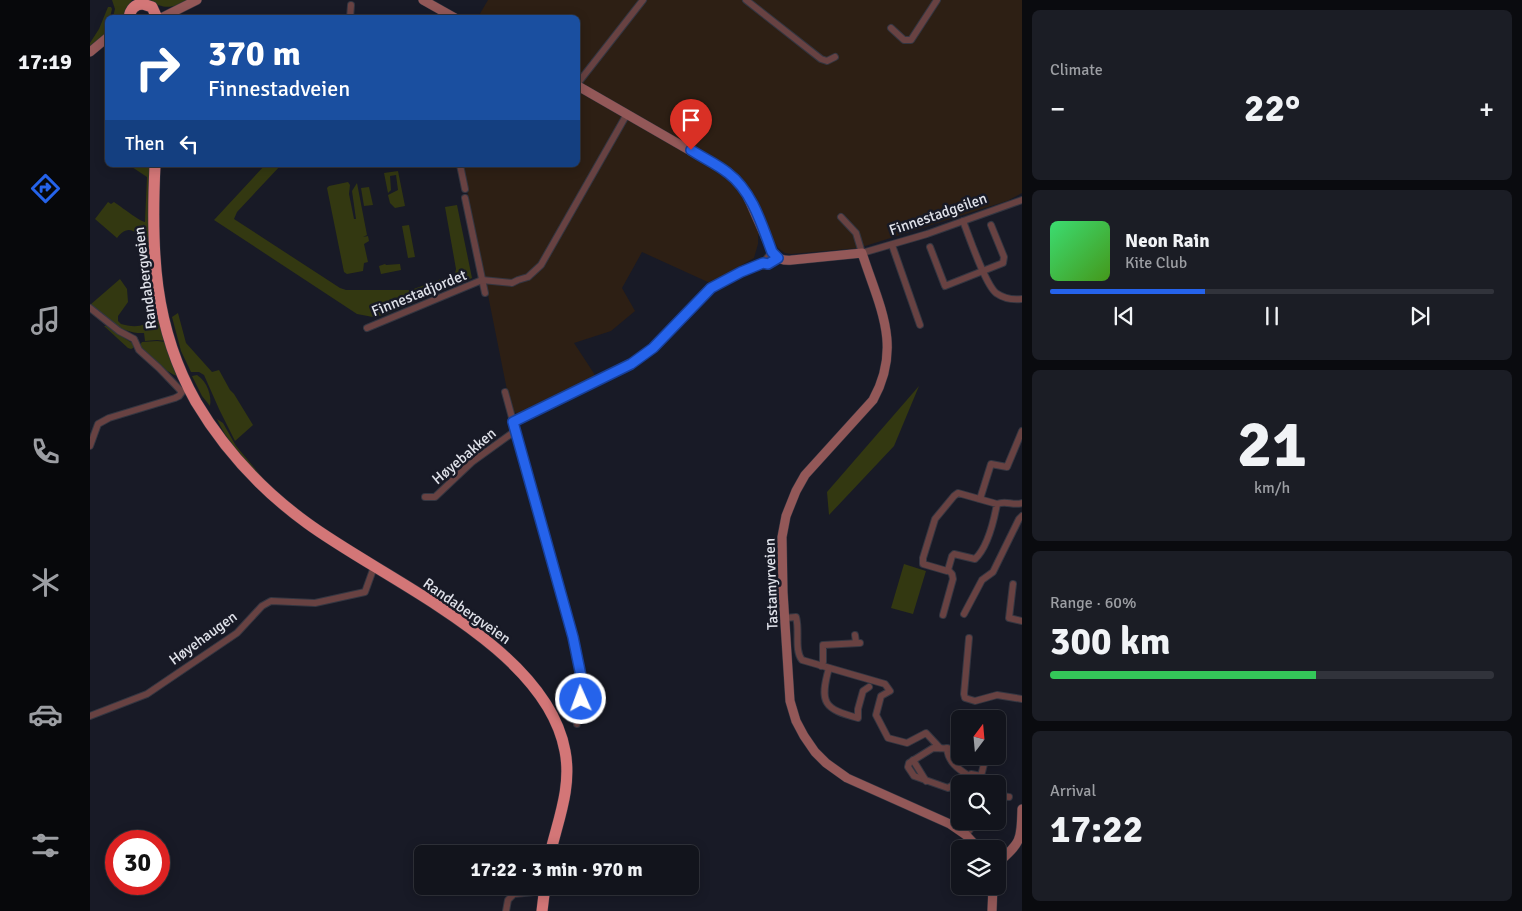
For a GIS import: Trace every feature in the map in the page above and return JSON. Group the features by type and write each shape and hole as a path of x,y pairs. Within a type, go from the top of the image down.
{"highway":[{"path":"130,12 140,4 150,7"},
{"name":"Randabergveien","path":"155,167 156,249 160,278 176,346 214,422 241,457 280,501 322,534 462,623 496,648 533,687 550,710 564,743 567,772 564,800 552,845"},
{"path":"542,911 544,895"}],"main road":[{"path":"166,15 197,0"},
{"path":"424,0 444,15"},
{"path":"150,7 164,10 175,9"},
{"path":"90,52 105,41"},
{"path":"580,86 723,168 736,180 749,197 775,255 782,260 862,253"},
{"name":"Tastamyrveien","path":"862,253 886,328 888,359 882,381 873,400 805,475 789,508 782,537 790,701 796,721 815,752 826,763 847,778 950,824 971,840"},
{"path":"1006,854 1019,847 1022,809"},
{"path":"992,911 993,895"}],"street":[{"path":"580,82 643,0"},
{"path":"747,0 824,60 827,61 834,57"},
{"path":"891,28 904,40 910,40 937,0"},
{"path":"350,15 351,6"},
{"name":"Finnestadjordet","path":"367,328 482,280 512,283 528,277 541,265 627,114"},
{"path":"460,167 465,189"},
{"path":"465,198 485,293"},
{"name":"Finnestadgeilen","path":"862,253 892,245 1022,200"},
{"path":"841,217 856,233 862,253"},
{"path":"963,221 989,285 996,294 1022,299"},
{"path":"930,247 945,286 1003,263 1004,260 991,225"},
{"path":"892,245 920,325"},
{"path":"513,422 631,364 653,348 711,288 763,263 768,264 775,255"},
{"name":"Randabergveien","path":"90,308 119,331 134,339 139,350 182,392 174,398 109,418 98,424 90,446"},
{"path":"505,392 515,431"},
{"name":"Høyebakken","path":"425,497 435,497 472,462 515,431 578,659 581,699 577,724"},
{"path":"980,499 992,464 1007,467 1022,431"},
{"path":"943,615 954,579 952,574 948,570 922,563 935,519 956,494 997,504 1003,502 1022,503"},
{"path":"948,570 954,554 973,559 976,558 989,533 997,504"},
{"path":"964,614 982,580 993,572 1022,516"},
{"name":"Høyehaugen","path":"90,716 147,694 237,633 262,606 272,601 315,603 365,592 374,566"},
{"path":"1013,584 1009,618 1022,621"},
{"path":"785,618 796,618 800,658 804,661 885,684 890,691 882,696 876,715 888,738 907,743 926,733 943,748 956,767 967,775"},
{"path":"822,666 822,645 858,643 855,634"},
{"path":"968,638 965,698 976,701 997,695 1022,699"},
{"path":"829,668 823,689 824,697 831,708 838,712 858,718 858,709 863,691 869,687"},
{"path":"951,748 933,748 908,765 914,776 951,787"},
{"path":"966,835 970,830"},
{"path":"506,911 508,900 513,895"}],"shaded area":[{"path":"488,0 1022,0 1022,193 1007,201 859,248 791,254 785,253 778,248 770,234 758,235 758,244 754,258 710,283 642,252 622,288 635,311 611,331 574,343 595,375 595,378 522,416 511,410 462,167 580,167 580,15 479,15"}],"green space":[{"path":"112,0 132,0 124,15 114,15 115,9"},
{"path":"148,0 190,0 178,5 164,7"},
{"path":"108,7 111,7 110,15 105,15 105,35 90,46"},
{"path":"132,167 152,167 160,324 158,326 161,324 166,341 145,341 144,333 136,333 121,328 90,305 120,279 127,289 128,302 118,316 118,321 125,325 138,326 146,323 151,316 145,244 138,234 133,231 128,230 117,238 95,219 108,202 111,204 114,202 145,222 147,177"},
{"path":"263,167 279,167 237,212 234,219 340,288 346,290 411,290 455,274 456,269 445,207 457,205 472,278 384,315 373,317 357,314 214,220"},
{"path":"398,171 405,206 395,208 390,203 388,195 398,190 396,175 390,176 391,190 388,193 384,173"},
{"path":"348,182 354,219 356,219 352,191 357,183 367,235 363,237 368,236 369,241 364,244 368,262 364,263 363,271 347,274 344,272 327,188"},
{"path":"369,187 373,205 364,206 361,188"},
{"path":"409,225 415,257 408,258 402,226"},
{"path":"400,264 401,270 381,274 379,266"},
{"path":"178,313 186,343 212,372 219,370 253,425 235,441 204,375 199,372 191,372 181,351 172,317"},
{"path":"104,326 134,344 133,348 128,348"},
{"path":"142,342 166,342 180,377 157,364 146,354 140,345"},
{"path":"197,375 204,381 208,389 210,406 202,396 192,376"},
{"path":"919,386 894,446 829,515 827,492"},
{"path":"217,419 223,423 236,446 268,484 266,485 239,453"},
{"path":"904,564 926,571 913,614 891,608"}],"route":[{"path":"581,699 581,676 573,637 513,422 631,364 653,348 711,288 741,272 763,263 768,264 778,258 772,252 749,197 741,185 723,168 691,150"}]}
